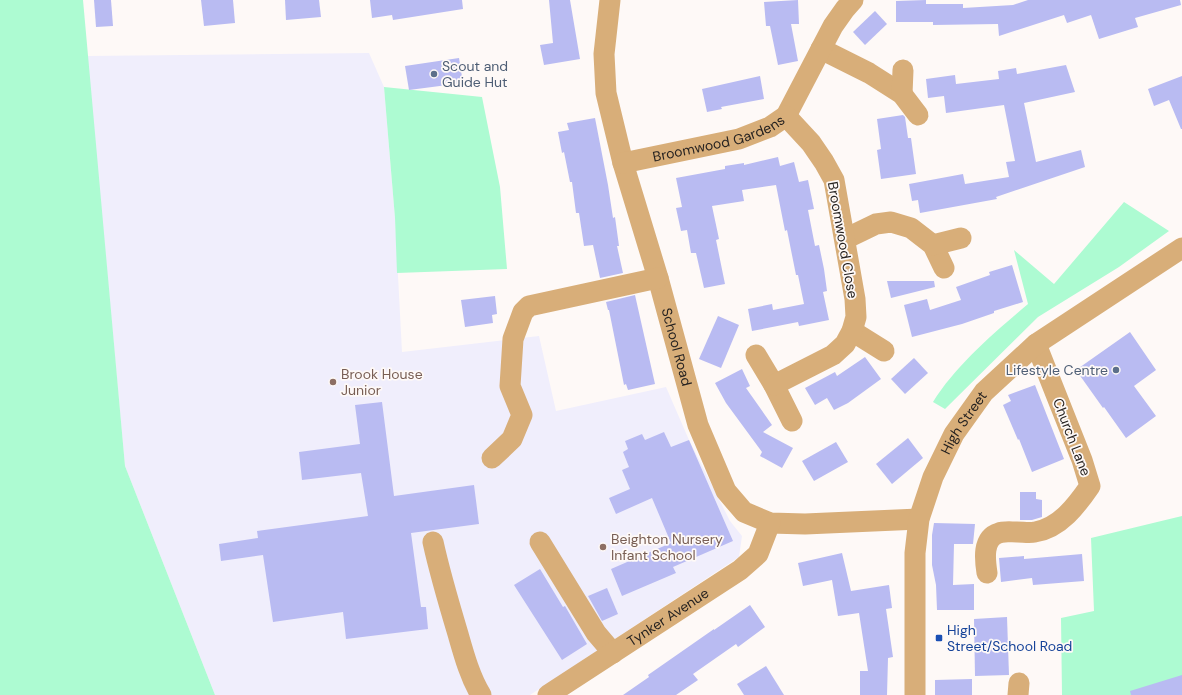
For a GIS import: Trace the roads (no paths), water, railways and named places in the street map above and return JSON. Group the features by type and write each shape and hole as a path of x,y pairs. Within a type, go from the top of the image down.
{"street":[{"name":"School Road","path":"610,0 604,54 606,93 623,163 658,278 698,425 726,491 744,512 770,523 805,524 919,519"},
{"name":"Broomwood Gardens","path":"623,163 739,138 770,127 786,116 844,3"},
{"path":"821,49 869,73 902,94 918,114"},
{"path":"902,94 903,70"},
{"name":"Broomwood Close","path":"774,385 833,355 845,344 852,332 856,317 855,299 834,180 811,143 786,116"},
{"path":"845,239 876,224 891,222 911,228 933,245 944,268"},
{"path":"933,245 961,238"},
{"name":"High Street","path":"916,695 915,553 919,519 933,477 954,434 984,392 1036,344 1182,248"},
{"path":"492,458 512,439 522,415 510,386 513,339 522,312 529,306 658,278"},
{"path":"852,332 884,351"},
{"name":"Church Lane","path":"987,573 985,561 986,551 988,541 992,536 1000,532 1036,532 1050,526 1064,518 1078,504 1090,486 1082,460 1036,344"},
{"path":"756,355 774,385 792,421"},
{"name":"Tynker Avenue","path":"548,695 740,570 758,554 770,523"},
{"path":"433,542 440,574 466,659 476,687 481,695"},
{"path":"540,542 596,633 613,653"}],"place":[{"name":"Scout and Guide Hut","path":"434,74"},
{"name":"Lifestyle Centre","path":"1116,370"},
{"name":"Brook House Junior","path":"333,382"},
{"name":"Beighton Nursery Infant School","path":"603,547"},
{"name":"High Street/School Road","path":"939,638"}]}
